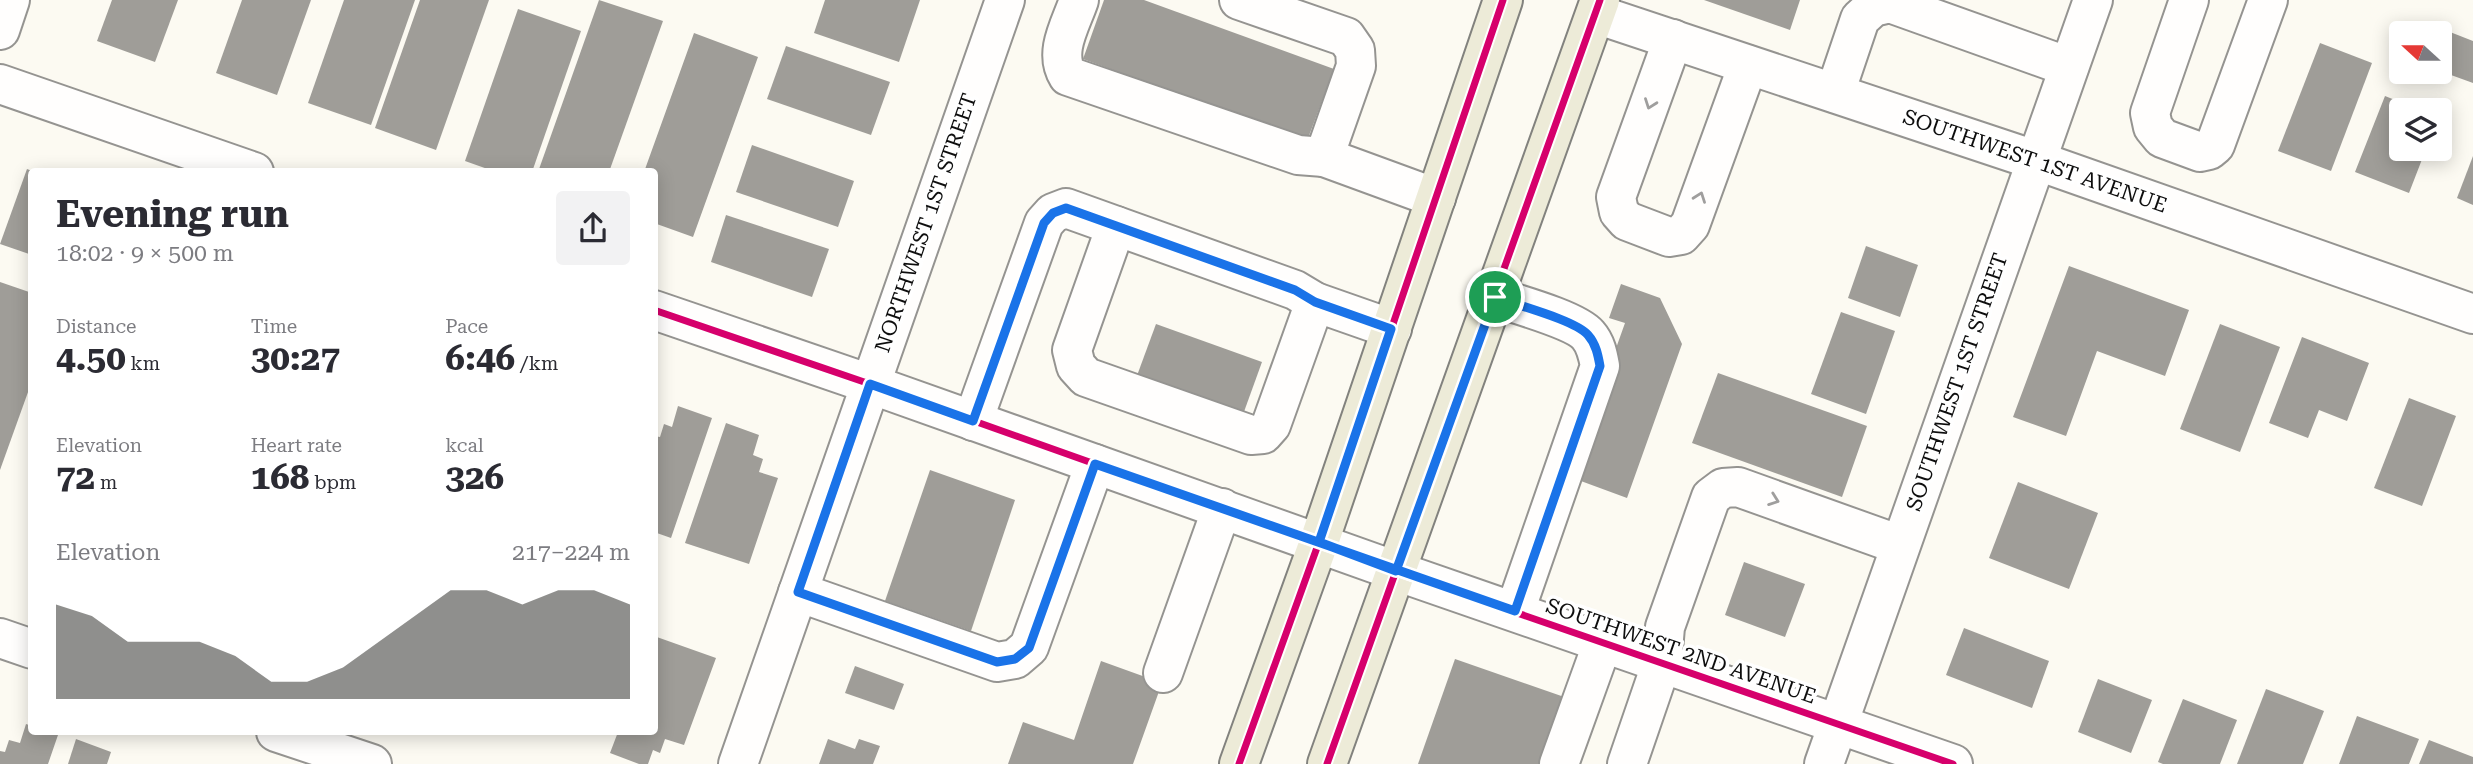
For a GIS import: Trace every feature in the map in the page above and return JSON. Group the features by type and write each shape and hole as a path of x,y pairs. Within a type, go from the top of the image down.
{"main road":[{"path":"1239,764 1319,542 1503,0"},
{"path":"1327,764 1598,7"}],"street":[{"path":"0,30 10,0"},
{"name":"NORTHWEST 1ST STREET","path":"738,764 1005,0"},
{"path":"1079,0 1061,52 1061,65 1068,76 1297,155 1324,157 1436,198"},
{"path":"1239,0 1346,37 1355,50 1356,66 1324,157"},
{"name":"SOUTHWEST 1ST STREET","path":"1824,764 2093,0"},
{"path":"2189,0 2150,113 2153,127 2162,138 2200,152 2216,145 2268,0"},
{"path":"1835,93 1861,9 1890,3 2069,67"},
{"name":"SOUTHWEST 1ST AVENUE","path":"1598,7 1673,39 2035,160 2473,314"},
{"path":"1673,39 1616,197 1619,212 1626,221 1669,237 1681,235 1690,225 1748,65"},
{"path":"0,84 242,168"},
{"path":"973,421 1044,223 1053,213 1066,208 1295,290 1315,302 1391,329"},
{"path":"1116,226 1072,351 1076,366 1087,377 1251,435 1262,434 1271,425 1315,302"},
{"path":"1495,297 1577,326 1588,335 1597,350 1600,366 1515,611"},
{"name":"SOUTHWEST 2ND AVENUE","path":"658,311 1953,764"},
{"path":"798,592 997,662 1015,659 1029,648 1095,464"},
{"path":"1627,764 1662,662 1665,627 1711,497 1723,488 1738,487 1900,545"},
{"path":"1163,673 1222,508"},
{"path":"0,638 28,648"},
{"path":"1559,764 1603,642"},
{"path":"285,735 372,764"}],"building":[{"path":"112,0 178,0 155,62 97,41"},
{"path":"242,0 311,0 277,95 216,73"},
{"path":"344,0 415,0 371,125 308,103"},
{"path":"420,0 489,0 436,150 375,128"},
{"path":"599,0 663,21 610,168 539,168"},
{"path":"825,0 920,0 899,62 814,33"},
{"path":"1104,0 1144,0 1334,69 1307,141 1083,59"},
{"path":"1704,0 1800,0 1790,30"},
{"path":"518,9 581,31 533,168 485,168 465,161"},
{"path":"694,33 758,57 693,237 658,224 658,168 645,168"},
{"path":"2452,33 2473,41 2473,83 2452,75"},
{"path":"2320,43 2372,63 2331,171 2278,151"},
{"path":"786,46 890,82 871,135 767,99"},
{"path":"2385,96 2390,98 2389,161 2421,161 2409,193 2355,172"},
{"path":"752,145 854,181 838,227 736,192"},
{"path":"2473,156 2473,205 2457,198"},
{"path":"27,169 28,254 0,244"},
{"path":"726,215 829,249 812,297 711,262"},
{"path":"1866,246 1918,265 1900,317 1848,298"},
{"path":"2069,266 2189,310 2165,376 2097,351 2066,436 2013,417"},
{"path":"0,282 28,292 28,392 0,470"},
{"path":"1621,284 1660,298 1682,344 1627,498 1570,477 1625,323 1609,318"},
{"path":"1841,312 1895,331 1866,414 1811,394"},
{"path":"1156,324 1262,362 1241,420 1135,381"},
{"path":"2220,324 2280,347 2240,452 2180,429"},
{"path":"2302,337 2369,363 2347,421 2319,410 2308,438 2269,423"},
{"path":"1718,373 1867,426 1842,497 1692,443"},
{"path":"2409,398 2456,416 2422,506 2374,488"},
{"path":"678,406 712,418 671,538 658,533 658,437 664,424 672,427"},
{"path":"726,423 759,435 753,455 763,459 759,472 778,478 749,564 685,543"},
{"path":"930,470 1015,500 971,631 885,601"},
{"path":"2018,482 2098,513 2069,589 1989,558"},
{"path":"1744,562 1805,584 1785,637 1725,615"},
{"path":"1964,628 2049,661 2032,708 1946,675"},
{"path":"658,637 716,658 684,745 665,739 660,753 653,750 648,764 639,764 610,753 617,735 658,735"},
{"path":"1455,659 1570,699 1547,764 1418,764"},
{"path":"1101,661 1162,683 1133,764 1008,764 1023,722 1074,740"},
{"path":"855,666 904,684 894,710 845,693"},
{"path":"2098,679 2152,700 2131,753 2078,732"},
{"path":"2266,689 2324,711 2303,764 2237,764"},
{"path":"2183,699 2237,720 2220,764 2158,762"},
{"path":"2357,716 2419,739 2409,764 2339,764"},
{"path":"26,724 28,735 58,735 48,764 0,764 0,751 5,752 9,740 20,743"},
{"path":"76,739 111,752 107,764 68,764"},
{"path":"828,739 855,749 859,739 880,746 873,764 819,764"},
{"path":"2429,740 2473,757 2473,764 2419,764"}],"cycle path":[{"path":"1239,764 1319,542 1503,0"},
{"path":"1327,764 1600,0"},
{"path":"658,311 1953,764"}],"route":[{"path":"1495,297 1396,571 1319,542 1391,329 1315,302 1295,290 1066,208 1053,213 1044,223 973,421 870,384 798,592 997,662 1015,659 1029,648 1095,464 1396,571 1515,611 1600,366 1597,350 1588,335 1577,326 1495,297"}]}
